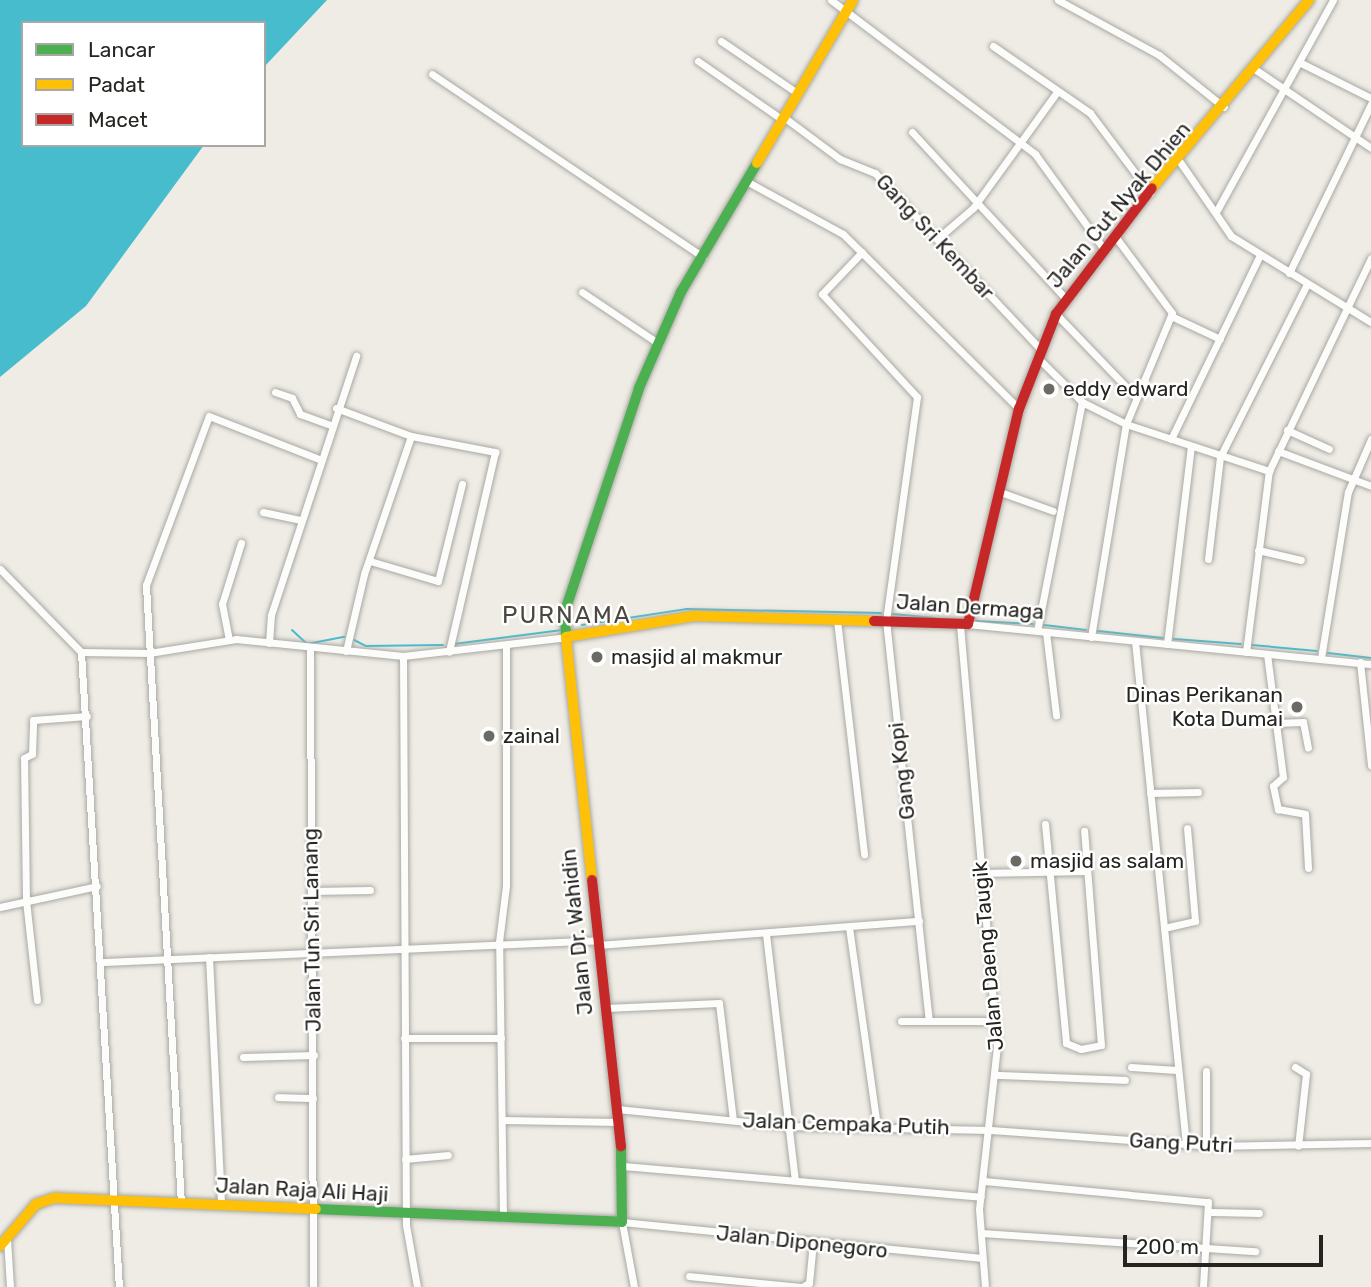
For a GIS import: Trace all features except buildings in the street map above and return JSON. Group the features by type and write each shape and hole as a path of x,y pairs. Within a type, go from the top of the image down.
{"main road":[{"name":"Jalan Dr. Wahidin","path":"622,1222 624,1166 596,942 565,611 659,344 703,257 853,0"},
{"name":"Jalan Cut Nyak Dhien","path":"964,624 1000,492 1019,409 1056,314 1103,248 1180,162 1256,70 1309,0"},
{"name":"Jalan Dermaga","path":"566,637 685,617 964,624"},
{"name":"Jalan Raja Ali Haji","path":"3,1241 42,1201 115,1199 503,1220 622,1222"}],"street":[{"path":"831,0 1023,143 1103,248"},
{"path":"1058,0 1169,61 1224,107"},
{"path":"1216,212 1333,0"},
{"path":"721,41 797,93"},
{"path":"993,46 1095,118 1150,194"},
{"name":"Gang Sri Kembar","path":"698,61 840,159 872,170 1082,402 1126,424 1269,471"},
{"path":"1299,62 1371,98"},
{"path":"1256,70 1283,92 1371,148"},
{"path":"432,74 703,257"},
{"path":"937,239 977,203 1023,143 1057,92"},
{"path":"1289,273 1371,104"},
{"path":"912,132 1065,298"},
{"path":"1180,162 1231,236 1371,322"},
{"path":"748,182 828,223 862,252 1019,409"},
{"path":"1114,235 1171,316 1220,339"},
{"name":"Gang Kopi","path":"862,252 822,294 917,397 886,620 929,1020"},
{"path":"1171,439 1260,255"},
{"path":"1246,652 1269,471 1287,430 1351,311 1371,258"},
{"path":"1208,559 1220,457 1307,284"},
{"path":"582,292 659,344"},
{"path":"1056,314 1136,397"},
{"path":"1091,637 1126,424 1171,316"},
{"path":"269,643 271,615 336,408 356,356"},
{"path":"275,392 292,398 300,414 331,425"},
{"path":"1056,715 1041,632 1082,402"},
{"path":"336,408 411,436 495,452 449,652"},
{"path":"181,1204 146,585 206,418 227,418 321,460"},
{"path":"1287,430 1329,449"},
{"path":"346,651 370,561 411,436"},
{"path":"1321,658 1353,480 1371,439"},
{"path":"1167,644 1191,447"},
{"path":"1278,451 1371,486"},
{"path":"370,561 439,580 462,484"},
{"path":"1000,492 1053,511"},
{"path":"263,512 301,520"},
{"path":"229,640 222,604 241,543"},
{"path":"1258,550 1301,560"},
{"path":"0,569 81,652 102,962 119,1287"},
{"path":"837,620 864,854"},
{"name":"Jalan Dermaga","path":"964,624 1371,664"},
{"name":"Jalan Daeng Taugik","path":"964,624 998,1075 981,1197 985,1287"},
{"path":"81,652 149,653 229,640 403,656 566,637"},
{"path":"1135,641 1186,1144"},
{"path":"503,1220 499,942 506,886 506,646"},
{"name":"Jalan Tun Sri Lanang","path":"310,649 313,1287"},
{"path":"1267,654 1283,777 1273,786 1278,808 1305,814 1308,868"},
{"path":"403,656 405,1159 401,1214 417,1287"},
{"path":"1360,662 1371,765"},
{"path":"37,1000 26,900 23,760 32,754 33,720 87,716"},
{"path":"1276,723 1304,722 1308,748"},
{"path":"1150,793 1198,792"},
{"path":"1045,824 1066,1042 1082,1049 1101,1045 1084,831"},
{"path":"1164,928 1195,921 1187,828"},
{"path":"981,873 1051,874 1087,871"},
{"path":"0,907 97,886"},
{"path":"311,891 370,890"},
{"path":"102,962 499,942 596,942 766,934 919,921"},
{"path":"849,927 877,1127"},
{"path":"766,934 795,1181"},
{"path":"209,957 221,1206"},
{"path":"605,1009 719,1003 733,1119"},
{"path":"901,1021 995,1021"},
{"path":"404,1038 501,1038"},
{"path":"243,1057 314,1055"},
{"path":"1130,1067 1177,1070"},
{"path":"1295,1067 1306,1074 1298,1146"},
{"path":"1206,1070 1206,1146"},
{"path":"998,1075 1125,1080"},
{"path":"278,1097 313,1098"},
{"name":"Jalan Cempaka Putih","path":"617,1109 787,1126 991,1129"},
{"path":"503,1120 618,1122"},
{"name":"Gang Putri","path":"991,1129 1206,1146 1371,1143"},
{"path":"405,1159 448,1155"},
{"path":"624,1166 981,1197"},
{"path":"984,1181 1169,1195 1206,1202 1212,1212 1203,1287"},
{"path":"1212,1212 1259,1213"},
{"path":"622,1222 634,1287"},
{"name":"Jalan Diponegoro","path":"622,1222 982,1258"},
{"path":"981,1233 1255,1251"},
{"path":"3,1241 10,1287"},
{"path":"689,1276 802,1287 810,1283 813,1242"}],"water":[{"path":"0,0 327,0 266,65 266,21 21,21 21,147 203,147 86,306 0,377"}],"waterway":[{"path":"582,625 686,609 881,613"},
{"path":"893,614 934,618"},
{"path":"976,621 1033,624"},
{"path":"1044,625 1086,630"},
{"path":"292,630 307,644 344,637"},
{"path":"454,644 562,630"},
{"path":"1098,631 1163,638"},
{"path":"1174,639 1241,644"},
{"path":"354,640 366,646 443,645"},
{"path":"1252,645 1317,651"},
{"path":"1328,653 1371,658"}],"traffic: fast":[{"path":"566,637 565,611 639,388 681,292 757,163"},
{"path":"316,1209 622,1222 621,1146"}],"traffic: slow":[{"path":"757,163 853,0"},
{"path":"1152,188 1309,0"},
{"path":"592,880 566,637 694,616 874,621"},
{"path":"0,1246 36,1204 55,1198 316,1209"}],"traffic: jam":[{"path":"874,621 968,624 1019,409 1056,314 1152,188"},
{"path":"592,880 621,1146"}],"place":[{"name":"eddy edward","path":"1049,389"},
{"name":"masjid al makmur","path":"597,657"},
{"name":"Dinas Perikanan Kota Dumai","path":"1297,707"},
{"name":"zainal","path":"489,736"},
{"name":"masjid as salam","path":"1016,861"}],"district":[{"name":"PURNAMA","path":"567,616"}]}
